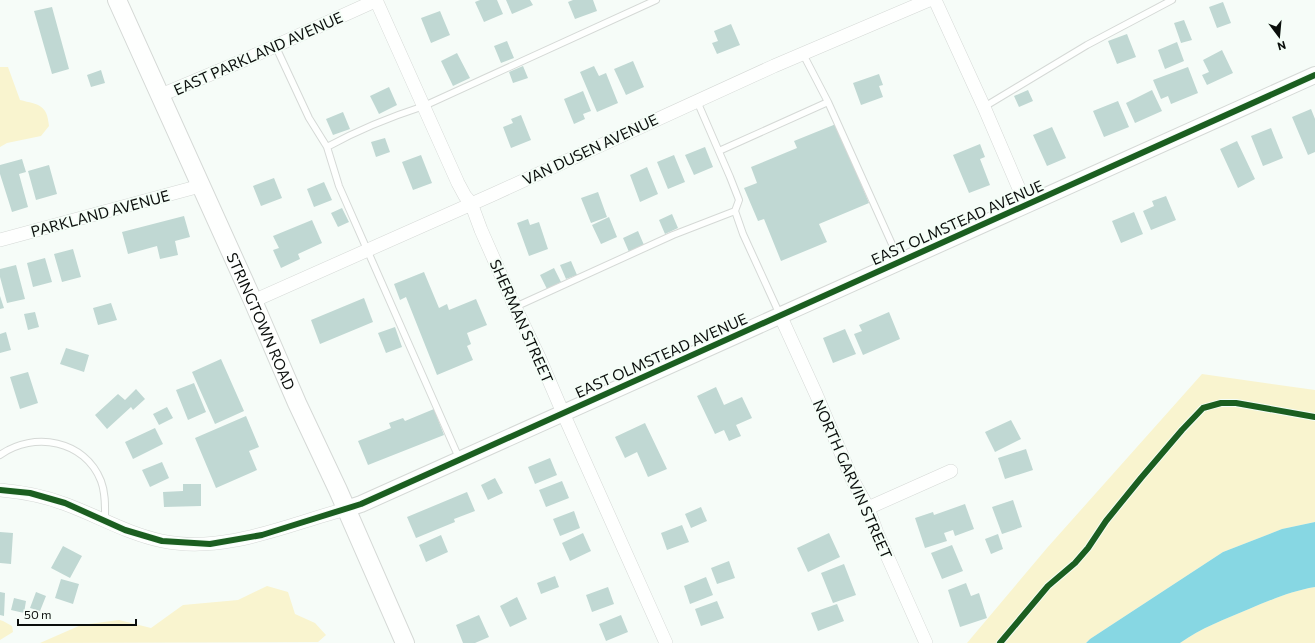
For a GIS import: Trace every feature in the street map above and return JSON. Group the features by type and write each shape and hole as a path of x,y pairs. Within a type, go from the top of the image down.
{"main road":[{"name":"STRINGTOWN ROAD","path":"118,0 405,643"}],"street":[{"name":"EAST PARKLAND AVENUE","path":"160,95 376,0"},
{"name":"SHERMAN STREET","path":"376,0 458,183 472,203 481,230 666,643"},
{"name":"VAN DUSEN AVENUE","path":"252,300 367,250 803,54 929,0"},
{"path":"935,0 984,107 1026,205"},
{"name":"EAST OLMSTEAD AVENUE","path":"0,490 30,493 65,503 125,530 162,541 210,544 262,535 318,516 346,509 361,504 1315,75"},
{"name":"PARKLAND AVENUE","path":"0,240 200,186"},
{"name":"NORTH GARVIN STREET","path":"780,315 816,394 852,479 868,508 877,534 926,643"},
{"path":"868,508 951,471"}],"lane":[{"path":"327,147 352,133 392,116 424,106 656,0"},
{"path":"984,107 1087,45 1172,0"},
{"path":"275,45 309,118 327,147 339,186 459,460"},
{"path":"803,54 828,102 900,262"},
{"path":"697,101 739,200 735,211 742,234 780,315"},
{"path":"719,151 828,102"},
{"path":"515,307 673,235 735,211"},
{"path":"0,455 15,446 46,441 63,445 74,450 91,463 101,481 105,499 105,521"}],"shaded area":[{"path":"0,67 8,67 20,100 37,105 44,109 49,126 41,136 7,143 0,147"},
{"path":"1202,374 1315,390 1315,522 1282,529 1223,552 1086,643 967,643 1047,548"},
{"path":"267,586 288,592 295,614 315,623 326,635 318,642 40,643 81,625 119,620 151,628 183,605 238,600"},
{"path":"1315,587 1315,643 1180,643 1205,628 1231,616 1281,596"},
{"path":"0,620 12,626 13,632 0,640"}],"water":[{"path":"1315,522 1315,587 1281,596 1231,616 1205,628 1180,643 1086,643 1223,552 1282,529"}],"building":[{"path":"480,0 497,0 503,14 484,22 475,2"},
{"path":"506,0 530,0 533,5 512,14"},
{"path":"573,0 593,0 597,11 575,19 568,2"},
{"path":"1223,2 1231,23 1217,28 1209,7"},
{"path":"52,7 69,69 52,74 34,11"},
{"path":"440,11 450,35 431,43 421,18"},
{"path":"1184,20 1192,40 1181,43 1174,23"},
{"path":"731,24 740,45 717,54 712,43 718,41 714,31"},
{"path":"1127,34 1136,57 1117,64 1108,41"},
{"path":"507,41 514,58 501,63 494,46"},
{"path":"1177,42 1184,61 1165,69 1158,50"},
{"path":"1222,50 1233,73 1207,85 1202,75 1209,72 1203,60"},
{"path":"457,53 470,78 453,86 441,61"},
{"path":"633,61 644,87 626,95 614,69"},
{"path":"523,66 528,78 513,83 509,72"},
{"path":"594,66 599,76 606,73 618,103 597,112 580,72"},
{"path":"1188,67 1198,93 1171,104 1168,96 1161,99 1153,80"},
{"path":"101,70 105,83 91,87 87,75"},
{"path":"879,74 883,85 879,86 883,97 861,105 853,83"},
{"path":"389,87 397,105 379,114 370,96"},
{"path":"1028,90 1033,101 1019,107 1014,96"},
{"path":"1152,90 1162,111 1135,123 1126,103"},
{"path":"583,91 591,111 583,114 585,119 574,124 564,99"},
{"path":"1118,101 1129,127 1104,137 1093,111"},
{"path":"1311,109 1315,119 1315,152 1308,155 1292,117"},
{"path":"343,112 350,129 333,135 326,119"},
{"path":"521,115 531,140 511,148 503,127 513,123 511,119"},
{"path":"836,124 869,203 819,224 827,242 781,261 764,219 758,221 744,188 757,183 751,167 797,148 794,141"},
{"path":"1052,127 1066,158 1047,166 1033,135"},
{"path":"1271,128 1283,158 1263,166 1251,136"},
{"path":"385,138 390,152 376,157 371,142"},
{"path":"1237,141 1255,179 1238,188 1220,149"},
{"path":"980,144 985,157 980,159 990,185 969,193 953,155"},
{"path":"705,147 713,167 694,175 685,155"},
{"path":"421,155 432,183 413,190 402,162"},
{"path":"674,155 685,182 668,189 657,162"},
{"path":"22,159 26,172 19,174 28,207 12,212 0,174 0,165"},
{"path":"49,165 57,194 36,200 28,171"},
{"path":"647,167 658,194 640,202 630,175"},
{"path":"274,178 282,198 261,206 253,186"},
{"path":"324,182 332,200 314,207 307,189"},
{"path":"598,192 607,217 591,223 581,198"},
{"path":"1166,196 1176,220 1151,230 1143,211 1154,206 1152,201"},
{"path":"342,208 349,222 338,227 331,213"},
{"path":"1134,212 1143,234 1121,243 1112,221"},
{"path":"672,214 678,228 665,234 659,220"},
{"path":"184,216 190,237 175,241 178,255 160,259 157,246 128,254 122,232"},
{"path":"609,217 617,237 601,244 592,225"},
{"path":"528,219 530,225 539,222 548,249 529,256 517,223"},
{"path":"312,220 322,243 298,254 300,259 281,268 273,250 279,248 273,236"},
{"path":"638,231 644,245 629,252 623,238"},
{"path":"73,249 81,277 62,282 54,254"},
{"path":"45,258 52,282 33,287 27,263"},
{"path":"571,261 577,275 566,279 560,265"},
{"path":"16,265 25,299 7,303 0,277 0,269"},
{"path":"554,268 561,282 547,289 540,275"},
{"path":"424,272 439,308 447,304 449,310 476,299 487,325 467,333 471,344 467,346 473,360 437,375 406,297 400,300 394,284"},
{"path":"0,296 4,308 0,309"},
{"path":"364,298 373,322 320,344 311,320"},
{"path":"111,303 117,320 98,325 93,308"},
{"path":"35,312 39,327 28,330 24,314"},
{"path":"889,312 900,339 863,355 854,334 862,331 859,325"},
{"path":"395,327 402,347 386,353 378,333"},
{"path":"845,329 856,354 833,363 823,338"},
{"path":"6,332 11,350 0,353 0,334"},
{"path":"66,348 89,355 84,372 60,364"},
{"path":"221,359 244,411 215,424 192,372"},
{"path":"28,372 38,403 20,409 10,377"},
{"path":"194,383 206,412 188,420 176,390"},
{"path":"716,387 724,405 742,397 752,418 736,425 741,436 729,441 724,430 715,434 697,396"},
{"path":"136,389 145,399 133,410 131,407 107,429 95,415 118,394 125,400"},
{"path":"167,407 173,418 159,425 153,414"},
{"path":"434,409 444,435 368,465 358,441 391,428 389,423 403,418 405,421"},
{"path":"246,416 259,447 249,451 257,470 216,488 195,438"},
{"path":"1011,420 1021,439 995,452 985,432"},
{"path":"645,423 667,469 648,477 637,452 625,458 615,437"},
{"path":"155,428 163,444 133,459 125,442"},
{"path":"1026,449 1033,470 1005,479 998,458"},
{"path":"550,458 557,475 535,484 528,467"},
{"path":"162,462 169,478 150,487 142,470"},
{"path":"495,478 503,493 488,500 481,485"},
{"path":"562,481 569,498 546,507 539,490"},
{"path":"183,484 201,484 201,506 164,507 163,492 183,491"},
{"path":"467,492 475,511 454,519 455,522 416,538 407,517"},
{"path":"1013,500 1022,527 1002,534 992,507"},
{"path":"965,504 974,529 955,536 953,530 944,533 947,541 925,548 915,518 933,512 934,515"},
{"path":"701,507 707,521 691,528 685,514"},
{"path":"574,511 580,528 560,536 553,519"},
{"path":"682,525 689,542 667,550 661,533"},
{"path":"0,532 13,533 11,564 0,563"},
{"path":"583,533 591,551 570,561 562,543"},
{"path":"829,533 840,557 808,572 797,548"},
{"path":"998,534 1003,549 991,554 985,539"},
{"path":"441,535 448,552 426,562 419,545"},
{"path":"952,545 963,571 942,579 931,553"},
{"path":"63,546 82,556 70,578 51,568"},
{"path":"729,561 735,578 717,584 711,568"},
{"path":"844,564 856,595 833,603 821,573"},
{"path":"555,576 559,587 541,594 537,583"},
{"path":"706,577 713,595 690,604 684,586"},
{"path":"61,579 79,584 73,604 55,598"},
{"path":"966,583 971,596 979,593 987,618 960,627 948,590"},
{"path":"608,587 614,604 592,612 586,595"},
{"path":"0,592 5,593 4,616 0,615"},
{"path":"36,592 46,596 40,611 30,608"},
{"path":"517,597 527,619 510,627 500,606"},
{"path":"14,598 26,601 24,613 11,610"},
{"path":"717,601 724,618 701,626 695,609"},
{"path":"837,604 844,621 818,631 811,613"},
{"path":"479,615 489,637 475,643 463,643 456,625"},
{"path":"621,615 628,632 606,641 599,624"}],"cycle path":[{"path":"0,490 30,493 65,503 125,530 162,541 210,544 262,535 361,504 1315,75"},
{"path":"1000,643 1048,586 1075,563 1088,548 1106,521 1141,478 1203,408 1221,403 1236,403 1315,417"}]}
